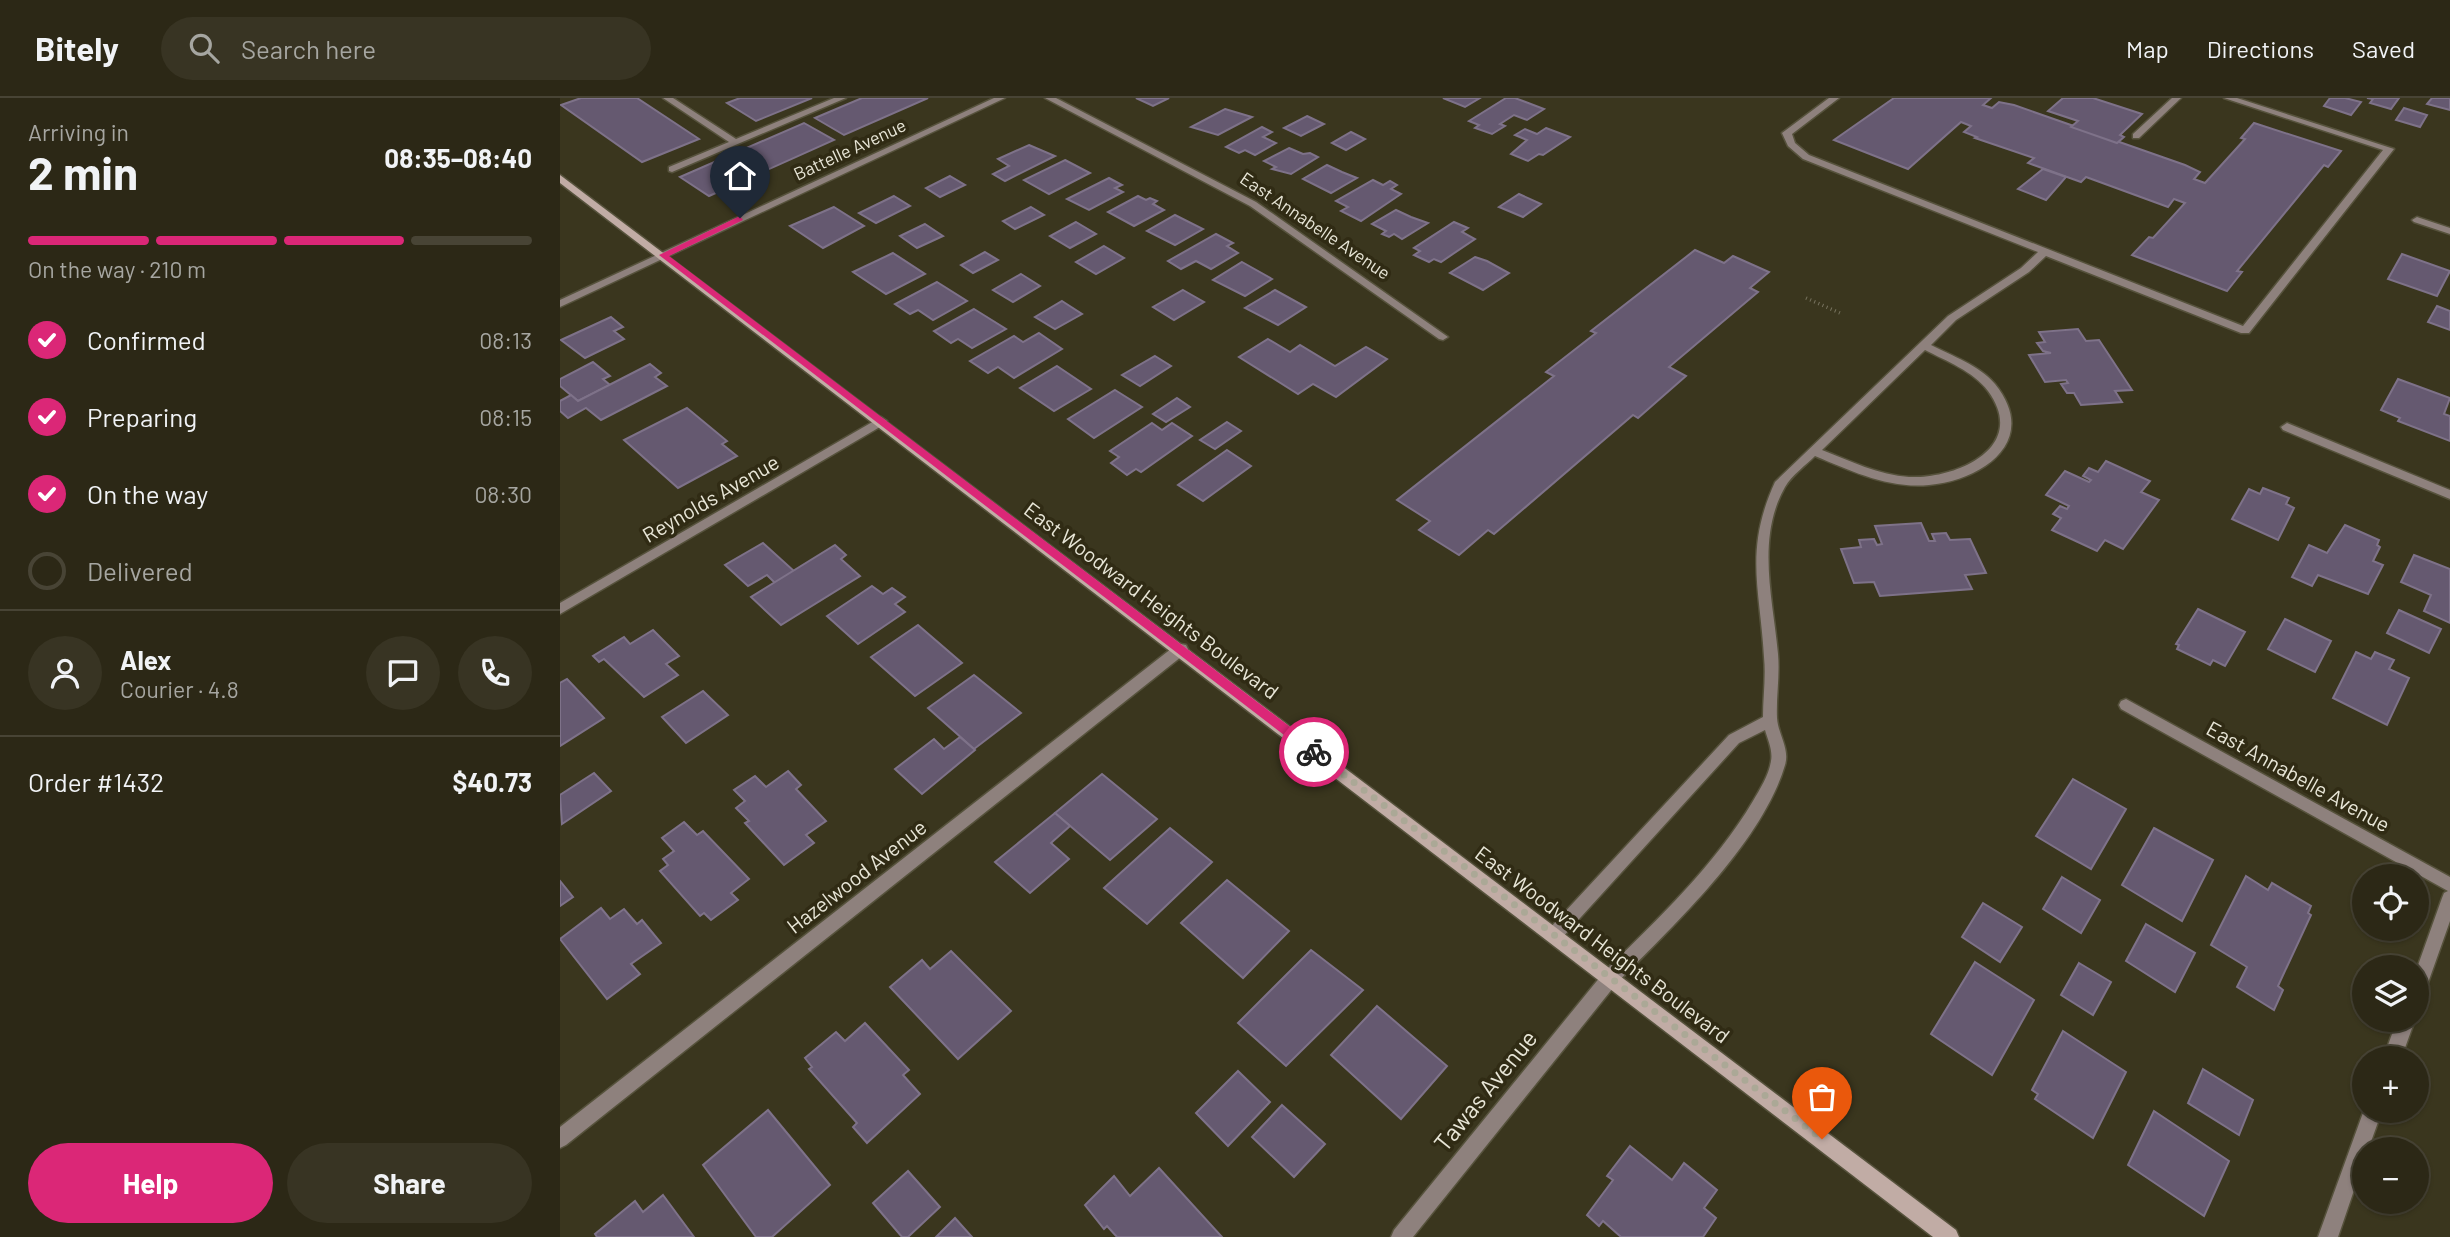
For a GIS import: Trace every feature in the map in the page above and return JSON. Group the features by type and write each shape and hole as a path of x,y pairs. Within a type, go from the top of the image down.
{"street":[{"path":"667,98 735,142"},
{"path":"672,169 842,98"},
{"name":"Battelle Avenue","path":"560,304 1001,98"},
{"name":"East Annabelle Avenue","path":"1049,98 1253,204 1443,337"},
{"path":"1835,98 1787,133 1791,144 1806,157 2245,331 2389,149 2228,98"},
{"path":"2136,136 2177,98"},
{"name":"East Woodward Heights Boulevard","path":"560,178 1949,1237"},
{"path":"2417,220 2450,231"},
{"name":"Tawas Avenue","path":"1401,1237 1611,977 1671,916 1743,829 1760,802 1779,761 1770,720 1772,654 1760,578 1761,535 1768,507 1781,482 1966,306 2018,274 2043,253"},
{"path":"1812,451 1882,476 1910,481 1939,481 1960,475 1987,461 2003,439 2006,427 2000,400 1991,387 1975,373 1923,345"},
{"name":"Reynolds Avenue","path":"560,609 881,421"},
{"path":"2287,427 2450,495"},
{"name":"Hazelwood Avenue","path":"560,1139 1181,649"},
{"name":"East Annabelle Avenue","path":"2126,705 2450,885"},
{"path":"1555,934 1734,739 1770,720"},
{"path":"2429,957 2450,898"},
{"path":"2328,1237 2369,1123"}],"path":[{"path":"1806,298 1840,313"}],"building":[{"path":"581,98 637,98 699,139 642,162 561,105"},
{"path":"740,98 812,98 756,121 727,103"},
{"path":"862,98 928,98 844,135 815,118"},
{"path":"1136,98 1169,98 1153,106"},
{"path":"1443,98 1480,98 1465,107"},
{"path":"1506,98 1515,98 1544,109 1527,120 1514,115 1500,124 1505,126 1492,134 1475,128 1479,125 1469,121"},
{"path":"1894,98 1991,98 1983,105 1992,108 1999,102 2014,105 2185,165 2200,172 2194,179 2205,183 2245,139 2241,138 2254,123 2341,151 2328,167 2324,165 2237,271 2242,272 2227,291 2132,255 2149,237 2153,238 2185,203 2174,199 2168,207 2086,177 2081,182 2028,163 2034,158 1975,138 1977,137 1964,132 1971,126 1961,122 1908,169 1834,140"},
{"path":"2063,98 2093,98 2142,114 2120,135 2124,137 2117,143 2071,127 2078,121 2048,111"},
{"path":"2330,98 2361,102 2351,115 2324,106"},
{"path":"2367,98 2399,98 2391,109 2370,103 2373,99"},
{"path":"2432,98 2450,98 2450,110 2427,104"},
{"path":"2404,108 2427,115 2420,127 2396,120"},
{"path":"1225,109 1252,117 1218,135 1191,127"},
{"path":"1307,116 1324,124 1301,136 1284,128"},
{"path":"804,123 834,140 709,196 680,177"},
{"path":"1262,127 1272,132 1263,137 1276,143 1255,155 1245,150 1239,153 1226,147"},
{"path":"1546,128 1570,137 1543,155 1539,154 1528,161 1511,154 1527,140 1515,135 1525,129 1537,134"},
{"path":"1351,132 1365,139 1346,150 1332,143"},
{"path":"1029,145 1055,156 1005,181 993,174 1009,166 998,159"},
{"path":"1289,148 1318,157 1291,174 1272,169 1276,167 1264,161"},
{"path":"1065,160 1090,173 1049,194 1024,180"},
{"path":"1327,165 1357,178 1331,193 1303,179"},
{"path":"2043,169 2066,177 2046,200 2018,189"},
{"path":"950,176 965,185 940,197 926,188"},
{"path":"1109,178 1122,185 1115,188 1123,192 1089,210 1067,199"},
{"path":"1373,180 1383,185 1390,181 1397,185 1391,189 1401,194 1361,221 1341,211 1348,207 1336,201"},
{"path":"1519,194 1541,204 1523,217 1499,207"},
{"path":"894,196 910,206 876,223 859,213"},
{"path":"1138,196 1157,201 1153,204 1164,210 1134,226 1108,212"},
{"path":"834,207 864,226 823,248 790,226"},
{"path":"1031,207 1044,215 1015,229 1003,221"},
{"path":"1396,210 1428,223 1402,239 1394,234 1389,237 1382,234 1386,231 1372,224"},
{"path":"1175,215 1203,229 1175,245 1147,231"},
{"path":"1076,222 1096,234 1070,248 1050,236"},
{"path":"1454,222 1468,228 1462,232 1475,239 1441,262 1434,259 1429,262 1414,255 1420,251 1414,248"},
{"path":"925,224 943,236 917,248 900,236"},
{"path":"1216,234 1233,243 1227,246 1238,253 1211,269 1196,261 1181,269 1168,261"},
{"path":"1104,246 1124,258 1096,274 1076,262"},
{"path":"1695,250 1724,263 1733,256 1769,272 1750,288 1758,292 1669,367 1686,376 1638,418 1633,415 1494,534 1488,530 1459,555 1419,530 1430,521 1397,500 1554,376 1546,372 1596,333 1591,331"},
{"path":"985,252 998,260 973,273 961,265"},
{"path":"893,253 925,274 886,294 853,272"},
{"path":"2402,254 2450,271 2437,296 2388,279"},
{"path":"1475,257 1509,273 1483,290 1450,273"},
{"path":"1242,262 1272,279 1245,296 1213,280"},
{"path":"1021,274 1040,286 1013,302 993,290"},
{"path":"937,282 967,301 933,320 918,310 910,314 895,304"},
{"path":"1183,290 1204,302 1174,320 1153,307"},
{"path":"1275,290 1306,307 1278,325 1245,308"},
{"path":"1062,301 1082,314 1055,329 1035,317"},
{"path":"2437,306 2450,311 2450,330 2428,322"},
{"path":"974,309 1006,329 972,348 958,339 951,343 934,331"},
{"path":"611,317 623,327 614,331 624,339 585,358 561,340"},
{"path":"2078,329 2086,341 2099,340 2132,390 2115,391 2122,402 2081,405 2074,393 2067,393 2061,384 2068,383 2066,380 2045,382 2029,355 2051,353 2043,351 2037,343 2045,342 2039,332"},
{"path":"1039,333 1062,349 1014,378 998,367 988,373 970,361 1014,336 1023,342"},
{"path":"1268,339 1290,352 1300,345 1335,366 1366,347 1387,359 1336,397 1313,384 1298,394 1239,357"},
{"path":"1155,356 1171,366 1140,386 1122,375"},
{"path":"593,362 610,376 603,379 610,385 578,401 560,386 560,379"},
{"path":"650,364 661,373 655,377 667,386 601,420 586,408 568,418 560,411 560,401 571,395 578,401"},
{"path":"1057,366 1091,389 1054,411 1020,388"},
{"path":"2398,379 2450,398 2444,414 2450,416 2450,441 2398,421 2400,418 2381,410"},
{"path":"1115,390 1142,407 1094,438 1068,419"},
{"path":"1177,398 1190,407 1166,422 1153,414"},
{"path":"687,408 727,441 722,444 737,456 678,488 624,440"},
{"path":"1227,422 1241,431 1215,449 1200,440"},
{"path":"1152,423 1162,430 1172,423 1192,436 1141,472 1136,469 1127,475 1111,463 1119,457 1110,451"},
{"path":"1227,450 1251,466 1203,501 1178,485"},
{"path":"2106,461 2150,481 2141,492 2159,500 2123,549 2105,540 2097,551 2052,530 2061,518 2053,514 2060,506 2067,509 2069,506 2046,495 2065,471 2089,482 2091,480 2083,476 2089,468 2098,472"},
{"path":"2263,488 2289,498 2286,504 2294,508 2278,540 2232,519 2249,489 2260,494"},
{"path":"1921,523 1929,541 1935,541 1932,534 1946,533 1950,540 1970,539 1986,573 1965,575 1972,589 1880,596 1874,582 1854,583 1841,549 1861,547 1859,540 1874,539 1877,545 1882,544 1875,526"},
{"path":"2345,525 2379,540 2377,545 2380,547 2373,561 2383,565 2368,594 2318,575 2312,586 2292,577 2309,545 2327,553"},
{"path":"763,543 794,571 775,583 767,575 748,586 725,565"},
{"path":"835,545 846,555 841,559 860,576 781,625 751,597"},
{"path":"2414,555 2450,569 2450,623 2424,611 2431,595 2401,582"},
{"path":"872,586 883,594 892,588 905,597 895,604 905,612 858,644 827,616"},
{"path":"2198,609 2245,632 2225,666 2213,660 2210,665 2177,649 2179,645 2176,644"},
{"path":"2399,610 2441,629 2429,653 2387,633"},
{"path":"2285,619 2331,641 2315,672 2268,649"},
{"path":"918,625 962,663 915,696 871,657"},
{"path":"653,630 679,656 666,664 678,675 644,697 604,659 599,662 593,656 624,637 630,644"},
{"path":"2356,652 2371,659 2375,652 2394,660 2389,669 2409,678 2387,725 2333,698"},
{"path":"974,675 1021,713 974,749 928,708"},
{"path":"567,679 604,718 560,746 560,683"},
{"path":"703,691 728,715 686,743 662,717"},
{"path":"960,737 975,750 922,794 895,769 934,739 944,749"},
{"path":"788,771 801,785 796,789 826,821 806,835 814,843 784,865 745,823 749,821 736,808 745,801 734,790 755,776 766,787"},
{"path":"594,773 611,791 562,824 560,795"},
{"path":"1102,774 1157,819 1110,860 1055,813"},
{"path":"2073,779 2126,809 2091,869 2036,836"},
{"path":"1055,813 1070,826 1051,843 1069,859 1030,893 995,862"},
{"path":"684,822 697,835 703,831 749,879 731,893 738,900 711,920 704,913 700,916 660,871 668,865 663,859 674,851 662,838"},
{"path":"1170,828 1212,862 1147,924 1104,888"},
{"path":"2154,828 2213,860 2182,921 2122,885"},
{"path":"2246,876 2268,890 2272,883 2311,906 2308,913 2311,915 2278,986 2283,990 2274,1010 2237,987 2247,967 2211,945"},
{"path":"2062,877 2100,900 2081,933 2043,909"},
{"path":"1227,880 1289,931 1243,978 1181,923"},
{"path":"560,881 573,897 560,906"},
{"path":"1983,903 2022,927 2000,962 1962,937"},
{"path":"601,908 610,919 624,909 637,924 642,920 661,943 631,964 640,974 607,999 560,939"},
{"path":"2146,924 2195,953 2175,992 2126,961"},
{"path":"1311,950 1363,990 1286,1066 1238,1023"},
{"path":"951,951 1011,1011 958,1059 890,987 922,960 930,969"},
{"path":"1975,962 2034,1000 1992,1075 1931,1034"},
{"path":"2079,963 2111,982 2093,1015 2061,995"},
{"path":"1377,1006 1447,1066 1401,1119 1331,1055"},
{"path":"865,1023 909,1070 903,1075 920,1094 867,1143 853,1127 857,1123 809,1069 812,1067 805,1058 836,1032 845,1041"},
{"path":"2063,1031 2126,1072 2093,1138 2035,1099 2038,1094 2032,1090"},
{"path":"2203,1069 2253,1100 2239,1135 2188,1103"},
{"path":"1238,1071 1270,1102 1228,1146 1196,1113"},
{"path":"1282,1105 1325,1144 1294,1177 1252,1137"},
{"path":"768,1110 830,1185 772,1237 756,1237 703,1165"},
{"path":"2154,1111 2229,1161 2204,1216 2128,1165"},
{"path":"1630,1146 1672,1180 1684,1163 1717,1190 1704,1208 1716,1218 1703,1237 1621,1237 1603,1221 1599,1226 1587,1215 1613,1180 1607,1176"},
{"path":"1159,1168 1222,1237 1117,1237 1107,1226 1104,1229 1085,1205 1114,1176 1130,1196"},
{"path":"908,1171 940,1207 908,1237 902,1237 873,1203"},
{"path":"663,1195 694,1237 597,1237 595,1234 635,1201 643,1212"},
{"path":"955,1218 972,1237 936,1237"}],"way so far":[{"path":"1314,752 1822,1139"}],"route":[{"path":"740,218 663,255 1314,752"}]}
